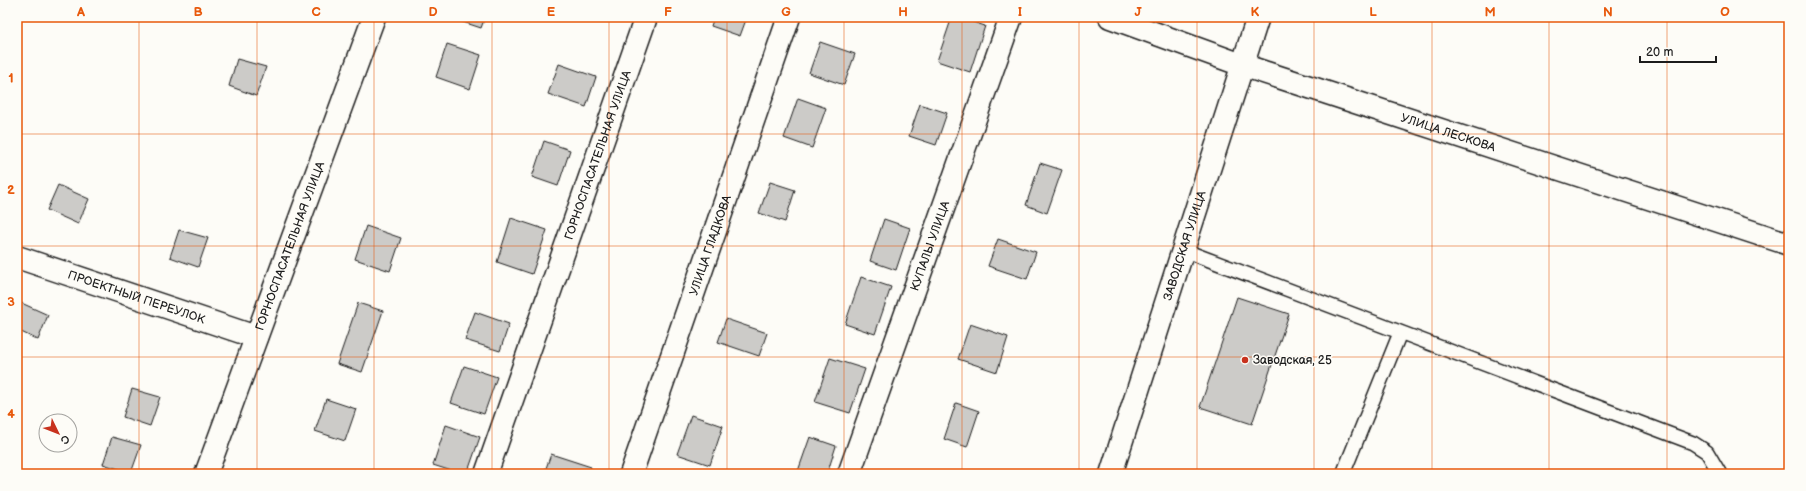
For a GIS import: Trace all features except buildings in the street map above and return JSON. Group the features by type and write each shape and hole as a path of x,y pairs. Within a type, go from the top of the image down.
{"street":[{"name":"ГОРНОСПАСАТЕЛЬНАЯ УЛИЦА","path":"206,474 374,17"},
{"name":"ГОРНОСПАСАТЕЛЬНАЯ УЛИЦА","path":"486,474 646,17"},
{"name":"УЛИЦА ГЛАДКОВА","path":"631,474 789,17"},
{"name":"КУПАЛЫ УЛИЦА","path":"849,474 1011,17"},
{"name":"УЛИЦА ЛЕСКОВА","path":"1110,17 1242,65 1789,244"},
{"name":"ЗАВОДСКАЯ УЛИЦА","path":"1111,474 1258,17"},
{"name":"ПРОЕКТНЫЙ ПЕРЕУЛОК","path":"17,257 256,337"}],"lane":[{"path":"1183,250 1693,443 1707,452 1720,474"},
{"path":"1342,474 1400,332"}],"place":[{"name":"Заводская, 25","path":"1245,360"}]}
